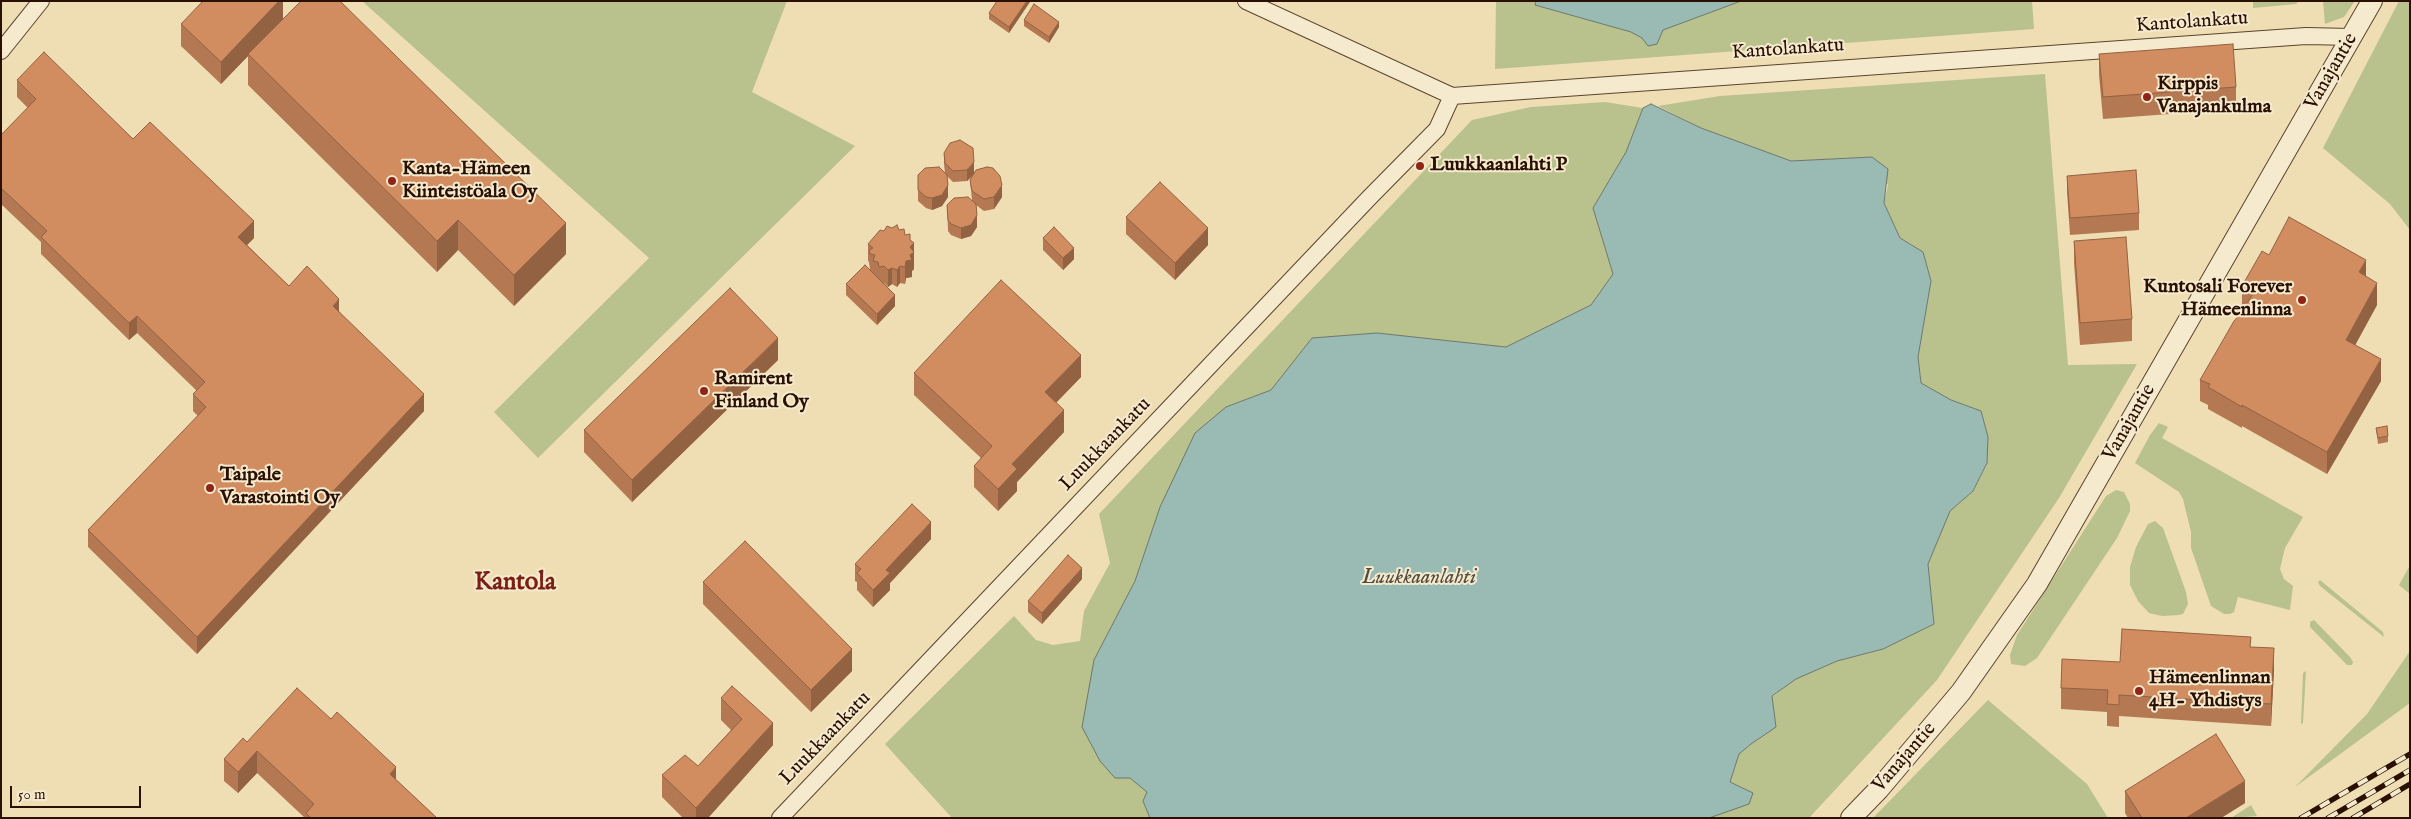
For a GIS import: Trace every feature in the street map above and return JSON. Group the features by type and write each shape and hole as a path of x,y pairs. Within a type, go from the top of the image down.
{"street":[{"path":"1,51 41,1"},
{"name":"Kantolankatu","path":"1246,1 1452,96 2306,36 2352,37"},
{"name":"Vanajantie","path":"1851,818 1879,789 1962,692 2037,584 2372,1"},
{"name":"Luukkaankatu","path":"780,818 1369,198 1437,130 1452,96"}],"green space":[{"path":"362,1 787,1 752,92 855,146 538,458 494,412 649,258"},
{"path":"1496,1 1536,1 1536,5 1631,32 1657,44 1663,30 1741,1 2032,1 2034,29 1495,69"},
{"path":"2253,1 2299,1 2296,4 2253,8"},
{"path":"2323,1 2355,1 2344,17 2325,24"},
{"path":"2399,1 2410,1 2410,230 2390,204 2323,148"},
{"path":"2045,74 2068,365 2137,364 2059,498 1937,680 1809,818 1709,818 1753,793 1730,782 1739,754 1776,727 1772,697 1795,679 1837,661 1883,649 1934,624 1928,564 1950,511 1973,491 1987,464 1988,437 1981,411 1951,400 1921,383 1918,357 1931,281 1923,252 1900,238 1884,202 1888,185 1872,157 1791,161 1701,128 1658,106 1720,96"},
{"path":"1605,102 1643,108 1626,152 1593,208 1613,274 1591,305 1506,347 1377,333 1312,338 1271,390 1226,407 1160,507 1135,581 1094,660 1130,778 1148,792 1143,801 1150,818 952,818 885,744 1014,616 1036,640 1053,645 1080,641 1084,611 1110,563 1099,514 1472,120 1531,107"},
{"path":"2159,423 2168,427 2162,438 2303,517 2285,548 2280,569 2284,579 2293,586 2290,610 2238,597 2234,612 2230,614 2224,614 2211,606 2191,548 2191,532 2183,499 2179,492 2135,463 2150,435"},
{"path":"2116,490 2124,492 2130,504 2130,511 2117,538 2037,658 2025,666 2011,664 2010,655 2017,635 2106,496"},
{"path":"2155,521 2163,528 2186,592 2188,604 2183,614 2162,616 2149,613 2138,601 2130,585 2130,567 2136,547 2148,524"},
{"path":"2410,567 2410,594 2399,585"},
{"path":"2320,580 2383,632 2384,637 2320,586 2318,582"},
{"path":"2314,620 2350,657 2353,662 2352,665 2347,665 2310,627 2310,622"},
{"path":"2410,651 2410,703 2295,787 2367,714"},
{"path":"2306,671 2303,723 2301,724 2303,673"},
{"path":"1988,700 2087,784 2108,818 1873,818"},
{"path":"2251,805 2257,816 2231,818"}],"water":[{"path":"1536,1 1741,1 1663,30 1657,44 1648,46 1642,38 1631,32 1535,5"},
{"name":"Luukkaanlahti","path":"1651,104 1701,128 1791,161 1872,157 1888,169 1884,203 1900,238 1923,252 1931,281 1918,357 1921,383 1951,400 1981,411 1988,437 1987,463 1973,491 1950,511 1928,564 1934,624 1883,649 1837,661 1796,679 1772,696 1776,727 1739,754 1730,782 1753,793 1749,804 1709,818 1150,818 1143,801 1147,792 1130,778 1115,778 1100,761 1082,727 1094,660 1135,581 1160,507 1195,433 1226,407 1271,390 1312,338 1377,333 1506,347 1591,305 1613,274 1593,208 1626,152 1643,108"}],"building":[{"path":"203,1 279,1 221,62 181,24"},
{"path":"301,1 340,1 566,223 514,275 458,220 437,241 248,54"},
{"path":"997,1 1027,1 1009,27 989,13"},
{"path":"1034,4 1059,22 1049,37 1024,20"},
{"path":"2233,44 2236,87 2103,97 2099,54"},
{"path":"44,52 133,139 150,122 254,221 238,237 289,286 307,266 339,299 333,306 424,394 197,637 88,530 206,407 193,394 205,382 137,316 129,323 41,237 47,231 1,188 1,135 36,99 17,80"},
{"path":"960,140 973,148 974,162 967,170 953,171 945,163 944,153 950,143"},
{"path":"939,167 947,175 948,185 942,195 932,198 926,197 918,190 918,175 925,168"},
{"path":"987,167 993,168 1000,176 1002,185 994,197 984,199 972,191 970,180 976,170"},
{"path":"2136,170 2139,213 2070,218 2067,176"},
{"path":"1160,182 1208,228 1175,263 1126,217"},
{"path":"968,197 976,204 977,215 971,225 961,228 951,224 948,220 947,205 954,198"},
{"path":"2289,217 2366,260 2359,272 2377,283 2346,340 2381,359 2327,452 2242,405 2242,407 2208,387 2210,384 2200,380 2234,321 2254,292 2242,286 2262,251 2269,255"},
{"path":"897,225 899,230 904,229 905,235 910,234 910,240 914,243 910,247 914,252 910,255 912,260 906,261 905,267 900,266 897,270 892,268 888,270 884,266 879,267 878,262 873,261 875,255 870,254 869,250 873,248 868,244 880,230 884,231 887,226 892,228"},
{"path":"1054,227 1074,248 1063,258 1043,238"},
{"path":"2126,237 2132,319 2080,323 2074,241"},
{"path":"865,265 895,295 877,314 846,284"},
{"path":"1001,280 1081,355 1045,392 1064,410 1012,464 1017,469 998,489 974,466 992,446 914,373"},
{"path":"730,288 778,338 632,480 584,430"},
{"path":"2387,426 2388,436 2378,438 2376,428"},
{"path":"912,504 931,522 886,570 890,573 873,590 857,573 861,569 855,564"},
{"path":"745,541 852,649 811,690 703,582"},
{"path":"1068,555 1082,568 1042,613 1028,601"},
{"path":"2122,629 2251,637 2250,647 2274,648 2271,704 2119,695 2119,705 2107,704 2108,690 2061,688 2062,659 2120,662"},
{"path":"732,686 773,723 696,808 662,775 685,755 698,766 742,719 721,698"},
{"path":"297,688 331,719 337,712 396,767 390,774 437,818 311,818 306,813 314,804 257,751 238,772 224,759 243,738 247,742"},
{"path":"2216,734 2245,781 2186,818 2142,818 2125,791"}],"railway":[{"path":"2301,818 2410,754"},
{"path":"2328,818 2410,770"},
{"path":"2353,818 2410,784"}],"place":[{"name":"Kirppis Vanajankulma","path":"2147,97"},
{"name":"Luukkaanlahti P","path":"1420,166"},
{"name":"Kanta-Hämeen Kiinteistöala Oy","path":"392,181"},
{"name":"Kuntosali Forever Hämeenlinna","path":"2302,300"},
{"name":"Ramirent Finland Oy","path":"704,391"},
{"name":"Taipale Varastointi Oy","path":"210,488"},
{"name":"Hämeenlinnan 4H- Yhdistys","path":"2139,691"}],"district":[{"name":"Kantola","path":"515,584"}]}
